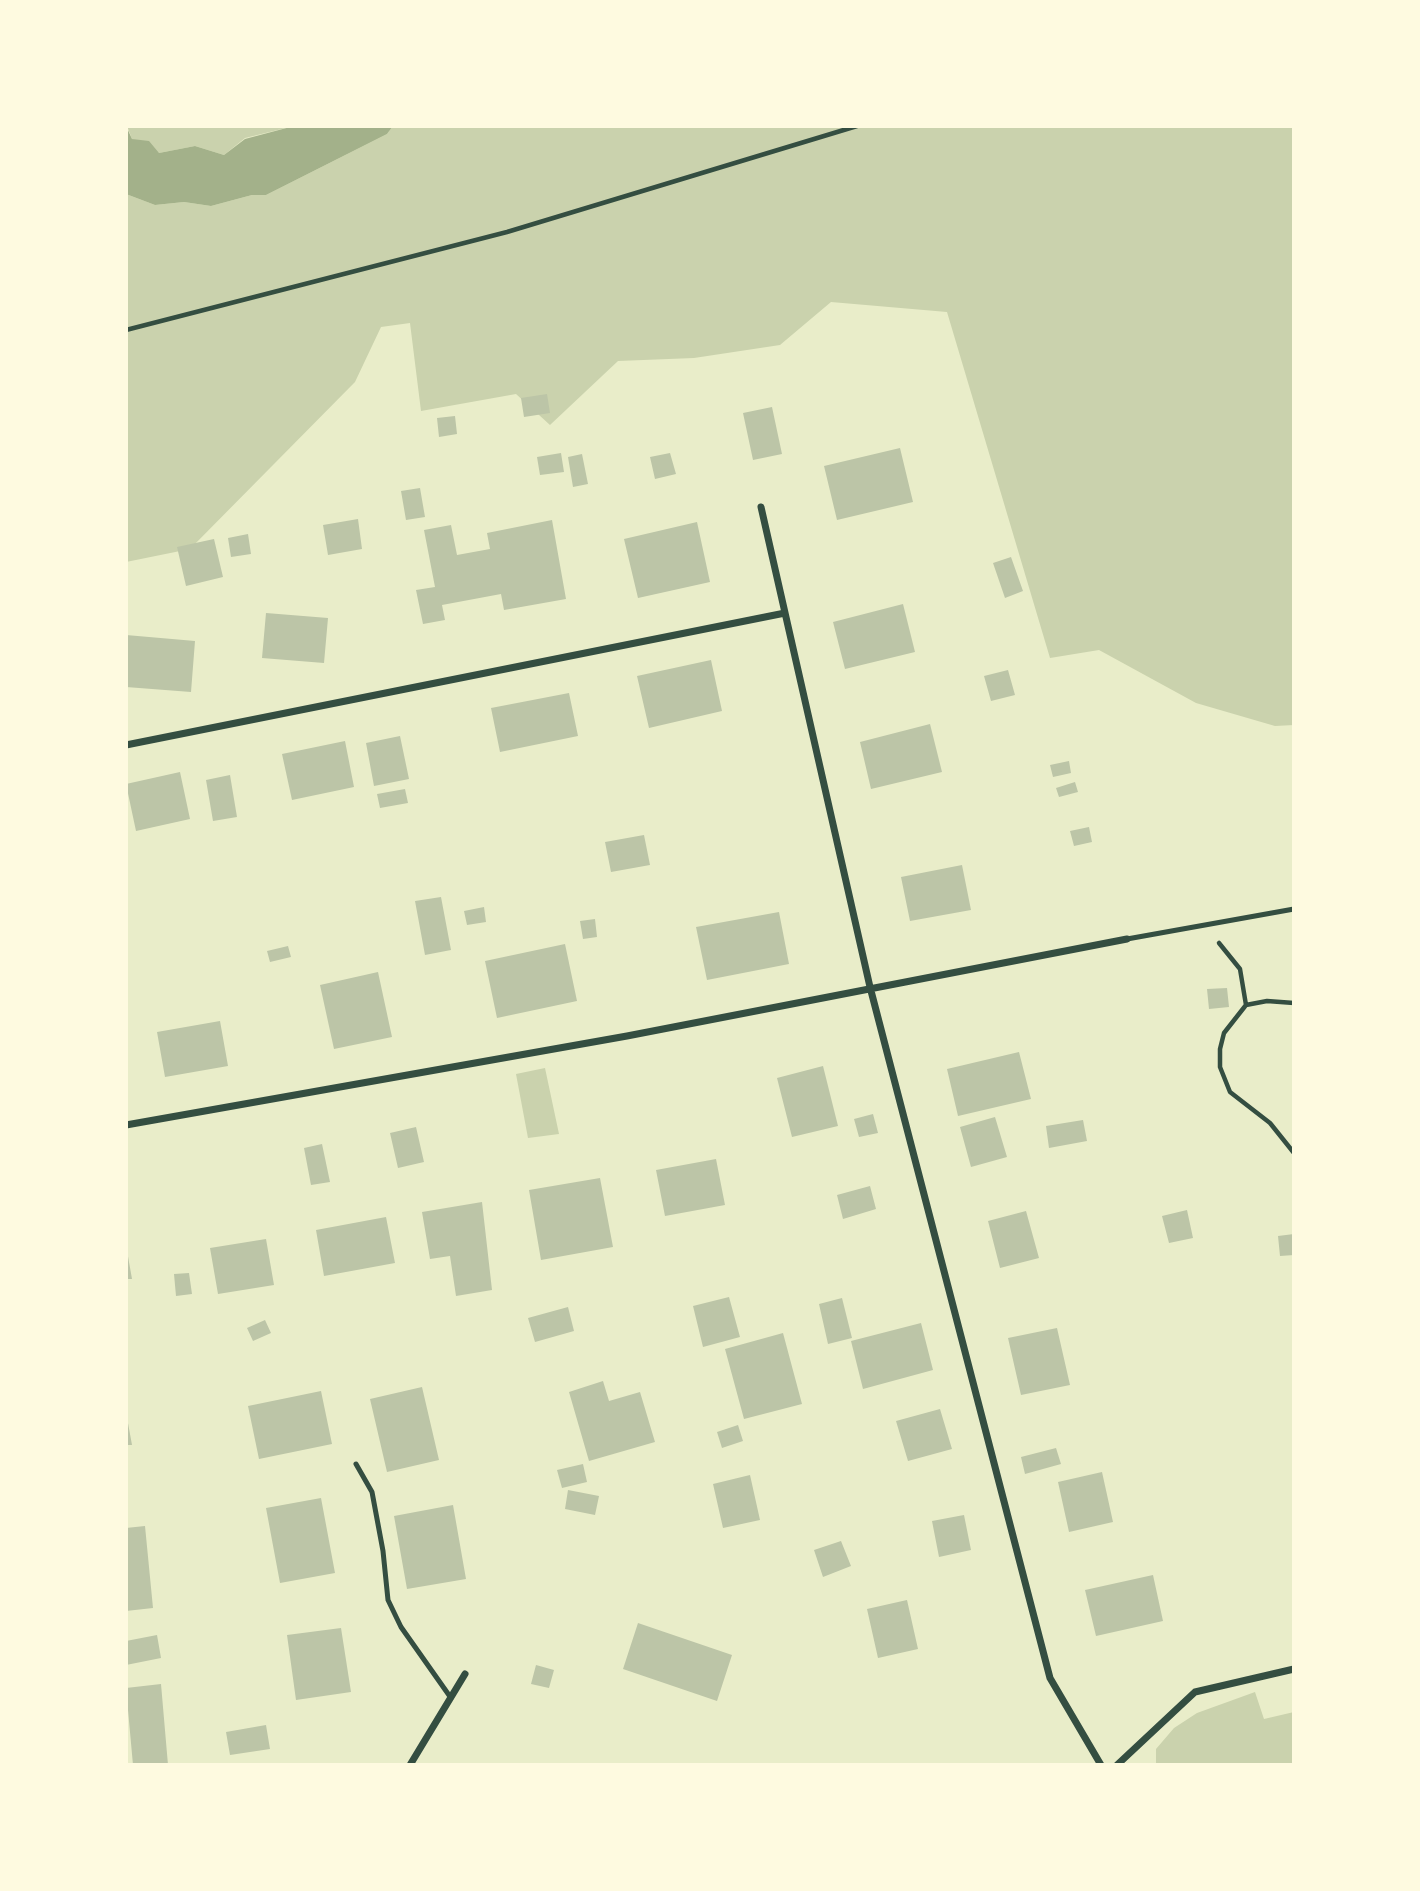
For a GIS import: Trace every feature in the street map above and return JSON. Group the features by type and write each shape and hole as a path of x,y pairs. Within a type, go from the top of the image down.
{"street":[{"path":"761,507 870,987 1050,1678 1101,1765"},
{"path":"126,745 785,613"},
{"path":"126,1125 627,1036 1126,939"},
{"path":"1117,1765 1195,1692 1294,1669"},
{"path":"410,1765 466,1674"}],"lane":[{"path":"1126,939 1294,909"},
{"path":"356,1464 372,1492 383,1551 388,1600 401,1627 451,1698"}],"path":[{"path":"126,330 507,232 857,126"},
{"path":"1206,925 1240,969 1246,1004"},
{"path":"1294,1003 1267,1001 1246,1004 1224,1033 1220,1067 1230,1092 1270,1123 1294,1153"}],"shaded area":[{"path":"126,126 132,139 149,141 159,153 195,146 224,155 245,139 294,126 393,126 387,134 266,195 252,195 211,206 184,202 155,205 126,194"},
{"path":"127,126 294,126 245,138 224,155 195,146 159,153 132,139"},
{"path":"393,126 1294,126 1294,725 1275,726 1196,703 1099,650 1050,658 947,312 831,302 780,345 694,358 618,361 550,425 516,394 421,411 410,323 381,327 355,382 190,549 126,562 126,194 155,205 184,202 211,206 252,195 266,195 387,134"},
{"path":"545,1068 559,1134 528,1138 516,1074"},
{"path":"1255,1692 1264,1719 1294,1712 1294,1765 1156,1765 1156,1749 1174,1728 1197,1713"}],"building":[{"path":"547,394 550,413 524,417 521,398"},
{"path":"772,407 782,454 753,460 743,413"},
{"path":"455,416 457,434 439,437 437,418"},
{"path":"900,448 913,502 837,520 824,466"},
{"path":"561,453 564,472 540,475 537,457"},
{"path":"670,453 676,474 655,479 650,457"},
{"path":"582,454 588,484 573,487 568,457"},
{"path":"420,488 425,517 406,520 401,491"},
{"path":"358,519 362,549 328,555 323,525"},
{"path":"552,520 566,599 504,610 501,594 442,605 445,620 423,624 416,590 435,587 424,530 451,525 457,555 490,549 487,533"},
{"path":"697,522 710,582 638,598 624,539"},
{"path":"248,534 251,554 231,557 228,538"},
{"path":"214,539 223,577 186,586 177,547"},
{"path":"1011,557 1023,591 1005,598 993,563"},
{"path":"903,604 915,652 845,669 833,622"},
{"path":"266,613 328,618 324,663 262,658"},
{"path":"126,635 195,641 191,692 126,687"},
{"path":"711,660 722,711 649,728 637,676"},
{"path":"1008,670 1015,695 991,701 984,676"},
{"path":"569,693 578,736 500,752 491,708"},
{"path":"930,724 942,772 871,789 860,742"},
{"path":"400,736 409,779 374,786 366,743"},
{"path":"345,741 354,787 292,800 282,754"},
{"path":"1069,761 1071,773 1053,777 1050,765"},
{"path":"180,772 190,819 136,831 126,784"},
{"path":"230,775 237,817 213,821 206,780"},
{"path":"1075,782 1078,792 1059,797 1056,788"},
{"path":"405,789 408,803 380,808 377,794"},
{"path":"1089,827 1092,842 1074,846 1070,831"},
{"path":"644,835 650,865 611,872 605,842"},
{"path":"962,865 971,910 910,921 901,877"},
{"path":"441,897 451,950 425,955 415,901"},
{"path":"484,907 486,922 467,925 464,911"},
{"path":"779,912 789,964 707,980 696,927"},
{"path":"595,919 597,937 583,939 580,921"},
{"path":"565,944 577,1001 497,1018 485,961"},
{"path":"288,946 291,957 270,962 267,951"},
{"path":"378,972 392,1037 334,1049 320,985"},
{"path":"1227,988 1229,1007 1209,1009 1207,989"},
{"path":"220,1021 228,1066 165,1077 157,1032"},
{"path":"1019,1052 1031,1099 958,1116 947,1069"},
{"path":"823,1066 838,1126 792,1137 777,1078"},
{"path":"873,1114 878,1133 859,1137 854,1119"},
{"path":"995,1117 1007,1157 971,1167 960,1127"},
{"path":"1083,1120 1087,1141 1049,1148 1046,1126"},
{"path":"416,1127 424,1162 398,1168 390,1133"},
{"path":"322,1144 330,1182 311,1185 304,1148"},
{"path":"716,1159 725,1205 665,1216 656,1170"},
{"path":"600,1178 613,1247 541,1260 529,1190"},
{"path":"870,1186 876,1209 843,1219 837,1195"},
{"path":"482,1202 492,1290 456,1296 450,1256 430,1259 422,1212"},
{"path":"1187,1210 1193,1238 1169,1243 1162,1216"},
{"path":"1026,1211 1039,1258 1000,1268 988,1221"},
{"path":"386,1217 395,1263 324,1276 316,1230"},
{"path":"1294,1234 1294,1255 1280,1256 1278,1236"},
{"path":"266,1239 274,1285 218,1294 210,1248"},
{"path":"126,1245 132,1279 126,1279"},
{"path":"189,1273 192,1294 176,1296 174,1274"},
{"path":"729,1297 740,1337 703,1347 693,1306"},
{"path":"842,1298 852,1338 828,1344 819,1304"},
{"path":"568,1307 574,1331 535,1342 528,1318"},
{"path":"265,1320 271,1333 253,1341 247,1328"},
{"path":"921,1323 933,1370 863,1389 851,1341"},
{"path":"1057,1328 1070,1385 1021,1395 1008,1338"},
{"path":"783,1333 802,1404 744,1419 725,1349"},
{"path":"603,1381 609,1401 640,1392 655,1442 589,1461 569,1392"},
{"path":"422,1387 439,1460 387,1472 370,1399"},
{"path":"321,1391 332,1444 259,1459 248,1406"},
{"path":"940,1409 952,1449 908,1461 896,1421"},
{"path":"126,1412 132,1445 126,1445"},
{"path":"738,1425 743,1441 722,1448 717,1432"},
{"path":"1056,1448 1061,1464 1025,1474 1021,1457"},
{"path":"583,1464 587,1482 562,1488 557,1470"},
{"path":"1102,1472 1113,1522 1069,1532 1058,1482"},
{"path":"750,1475 760,1520 723,1528 713,1484"},
{"path":"568,1490 599,1496 595,1515 565,1509"},
{"path":"321,1498 335,1573 280,1583 266,1508"},
{"path":"453,1505 466,1579 407,1589 394,1516"},
{"path":"964,1515 971,1550 939,1557 932,1521"},
{"path":"145,1526 153,1608 126,1611 126,1528"},
{"path":"841,1541 851,1566 823,1577 814,1550"},
{"path":"1153,1575 1163,1621 1096,1636 1085,1590"},
{"path":"907,1600 918,1649 878,1658 867,1609"},
{"path":"638,1623 732,1655 717,1701 623,1669"},
{"path":"341,1628 351,1692 296,1700 287,1635"},
{"path":"157,1635 161,1658 126,1665 126,1641"},
{"path":"536,1665 554,1670 549,1688 531,1684"},
{"path":"161,1684 168,1765 133,1765 126,1688"},
{"path":"266,1725 270,1749 230,1755 226,1732"}]}
